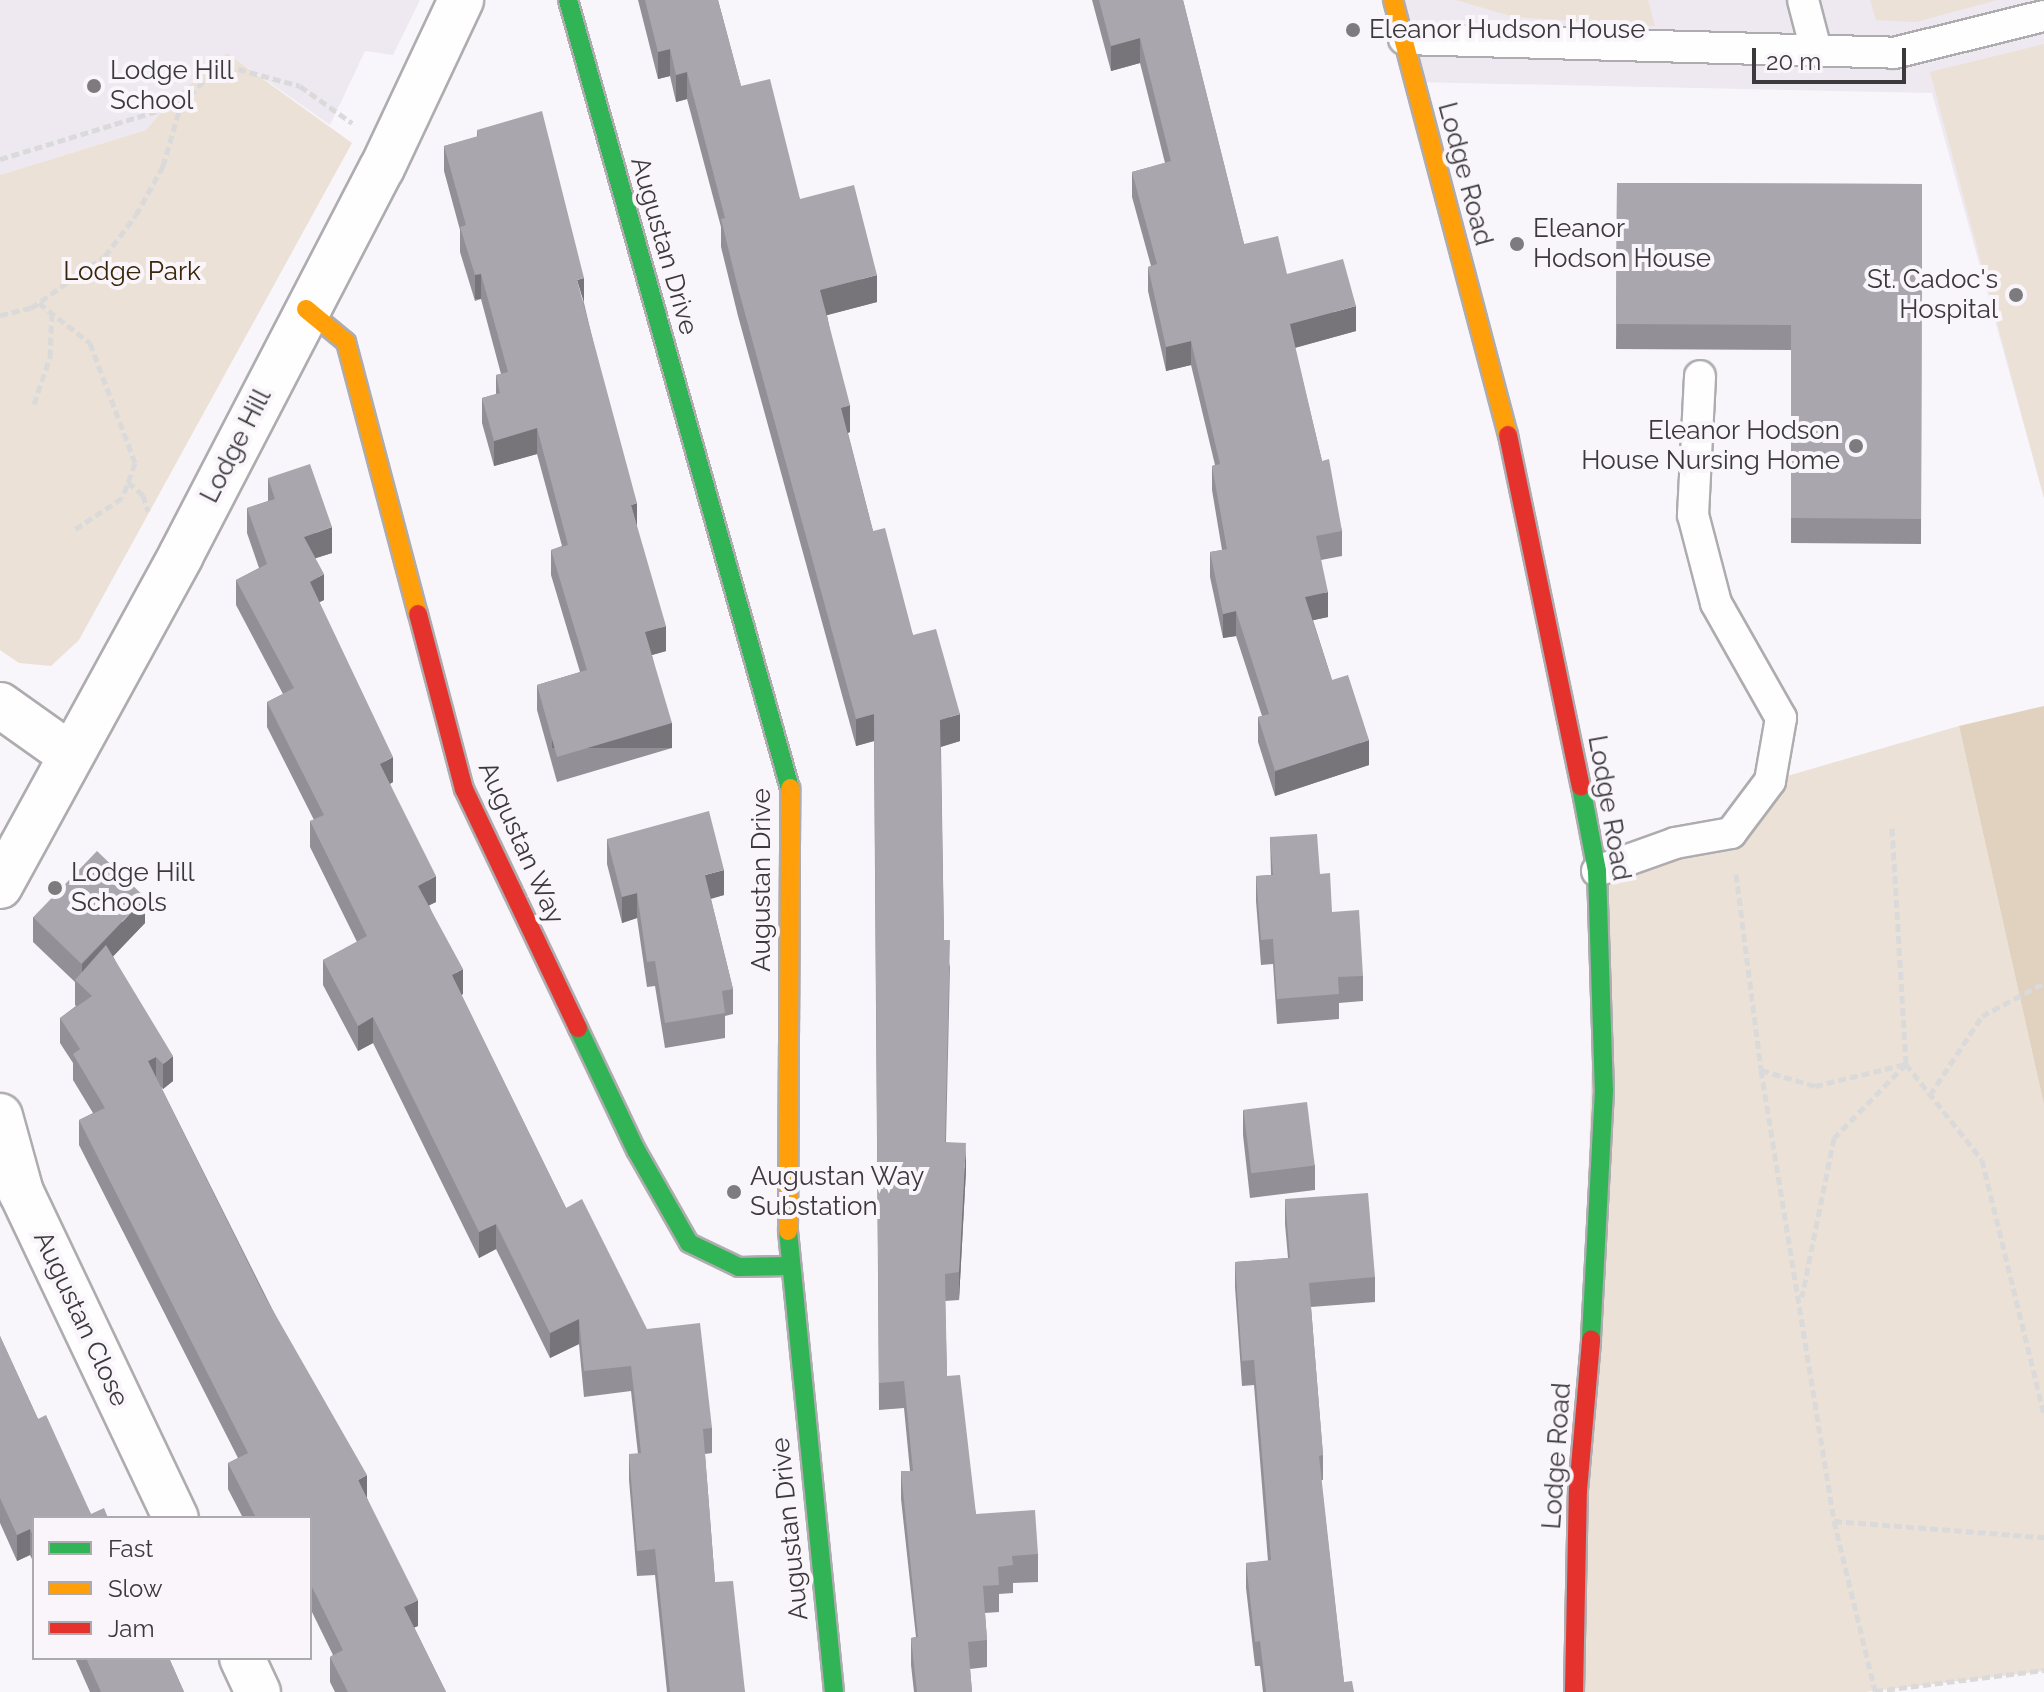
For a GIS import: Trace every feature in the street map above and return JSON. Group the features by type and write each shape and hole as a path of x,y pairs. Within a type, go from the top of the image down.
{"street":[{"name":"Lodge Hill","path":"0,886 69,754 181,555 306,309 382,168 461,0"},
{"name":"Augustan Drive","path":"568,0 790,784 788,1266 834,1692"},
{"name":"Lodge Road","path":"1393,0 1520,479 1597,871 1602,1138 1599,1253 1578,1490 1574,1692"},
{"name":"Augustan Way","path":"306,309 346,342 464,789 636,1150 689,1243 739,1267 788,1266"},
{"path":"0,705 69,754"},
{"name":"Augustan Close","path":"0,1116 21,1192 175,1516"},
{"path":"243,1660 258,1692"}],"lane":[{"path":"1803,0 1816,50"},
{"path":"1404,39 1894,53 2044,16"},
{"path":"1597,871 1675,843 1731,833 1770,781 1781,718 1716,603 1693,515 1700,376"}],"path":[{"path":"0,159 181,104 205,80 238,69 300,86 357,126"},
{"path":"0,315 39,303 105,256 136,215 163,166 181,104"},
{"path":"39,303 90,343 135,463 122,498 74,530"},
{"path":"34,404 50,357 52,312"},
{"path":"128,482 143,495 149,527"},
{"path":"1892,828 1906,1064 1982,1160 2044,1414"},
{"path":"1731,833 1761,1070 1801,1302 1834,1521 1875,1691 2044,1670"},
{"path":"1930,1095 1982,1016 2044,983"},
{"path":"1761,1070 1815,1086 1906,1064"},
{"path":"1801,1302 1834,1138 1906,1064"},
{"path":"1834,1521 2044,1537"}],"shaded area":[{"name":"Lodge Hill School","path":"0,0 420,0 393,55 365,51 330,125 227,53 174,97 146,130 0,175"},
{"name":"St. Cadoc's Hospital","path":"1393,0 2044,0 2044,498 1932,93 1413,82"},
{"path":"2044,706 2044,1105 1959,726"}],"green space":[{"path":"1456,0 1648,0 1655,26 1514,17"},
{"path":"1870,0 1997,0 1916,22 1876,20"},
{"path":"2044,44 2044,498 1930,72"},
{"name":"Lodge Park","path":"227,53 352,143 79,640 51,666 19,663 0,650 0,175 146,130 174,97"},
{"path":"1959,726 2044,1105 2044,1671 1865,1692 1574,1692 1597,871 1731,833 1770,781"}],"building":[{"path":"645,0 718,0 741,86 770,79 800,199 854,185 877,275 820,290 850,405 841,408 873,531 885,528 913,635 936,629 960,714 940,720 944,940 950,940 945,1142 966,1143 959,1272 945,1274 947,1376 960,1375 976,1514 1035,1510 1038,1554 1012,1556 1013,1565 998,1567 999,1585 983,1586 987,1640 968,1642 972,1692 917,1692 911,1638 918,1637 901,1471 913,1471 904,1381 879,1383 874,714 856,719 738,288 721,219 725,218 687,72 676,75 670,49 658,52"},
{"path":"1099,0 1183,0 1244,244 1278,236 1287,274 1343,259 1356,306 1290,324 1322,461 1329,459 1342,531 1316,536 1328,592 1305,597 1332,680 1348,675 1369,740 1275,771 1258,717 1269,714 1236,611 1223,614 1210,552 1227,549 1212,466 1220,464 1191,341 1166,347 1148,267 1157,264 1132,172 1171,161 1140,38 1111,46"},
{"path":"542,111 584,278 577,280 637,503 631,505 666,626 645,632 672,723 557,757 537,685 587,670 551,550 568,545 537,428 494,441 482,398 500,393 496,375 508,372 481,274 475,275 460,227 466,225 444,146 478,136 477,130"},
{"name":"Eleanor Hodson House Nursing Home","path":"1617,183 1922,184 1921,519 1791,518 1791,325 1616,324"},
{"path":"310,464 332,527 304,537 324,574 310,582 393,757 380,764 436,876 418,886 463,969 452,975 566,1208 582,1199 647,1329 700,1323 712,1428 703,1429 715,1582 733,1581 745,1692 670,1692 655,1549 637,1551 629,1454 641,1453 631,1366 584,1371 579,1319 550,1333 496,1224 479,1232 373,1017 358,1026 323,960 367,936 310,821 324,815 267,702 294,688 236,580 267,564 247,508 275,499 268,478"},
{"path":"709,811 724,870 705,875 733,989 722,991 725,1013 665,1023 655,961 647,962 637,893 622,897 607,839"},
{"path":"1317,834 1320,874 1330,873 1332,912 1359,910 1363,976 1338,977 1339,994 1277,999 1273,939 1261,940 1256,876 1273,875 1270,837"},
{"path":"97,851 145,898 81,964 33,917"},
{"path":"106,945 173,1056 163,1064 156,1057 148,1061 263,1293 367,1475 358,1480 418,1600 404,1607 446,1692 348,1692 330,1657 343,1650 312,1587 312,1516 255,1516 228,1463 248,1453 79,1120 105,1108 73,1054 80,1049 60,1018 92,996 75,980"},
{"path":"1307,1102 1315,1166 1251,1173 1243,1110"},
{"path":"1368,1193 1375,1277 1309,1283 1323,1455 1319,1456 1344,1682 1352,1681 1354,1692 1266,1692 1260,1641 1255,1642 1246,1563 1271,1560 1254,1360 1242,1361 1235,1262 1290,1258 1285,1199"},
{"path":"0,1336 38,1419 46,1415 91,1514 104,1508 107,1516 32,1516 32,1534 30,1529 17,1535 0,1498"},
{"path":"87,1660 170,1660 184,1692 101,1692"}],"traffic: fast":[{"path":"568,0 790,788"},
{"path":"1581,787 1597,871 1604,1090 1591,1340"},
{"path":"578,1028 636,1150 689,1243 739,1267 788,1266"},
{"path":"788,1231 834,1692"}],"traffic: slow":[{"path":"1393,0 1508,435"},
{"path":"306,309 346,342 418,614"},
{"path":"788,1231 790,788"}],"traffic: jam":[{"path":"1508,435 1581,787"},
{"path":"418,614 464,789 578,1028"},
{"path":"1574,1692 1578,1490 1591,1340"}],"place":[{"name":"Eleanor Hudson House","path":"1353,30"},
{"name":"Lodge Hill School","path":"94,86"},
{"name":"Eleanor Hodson House","path":"1517,244"},
{"name":"St. Cadoc's Hospital","path":"2016,295"},
{"name":"Eleanor Hodson House Nursing Home","path":"1856,446"},
{"name":"Lodge Hill Schools","path":"55,888"},
{"name":"Augustan Way Substation","path":"734,1192"}]}
